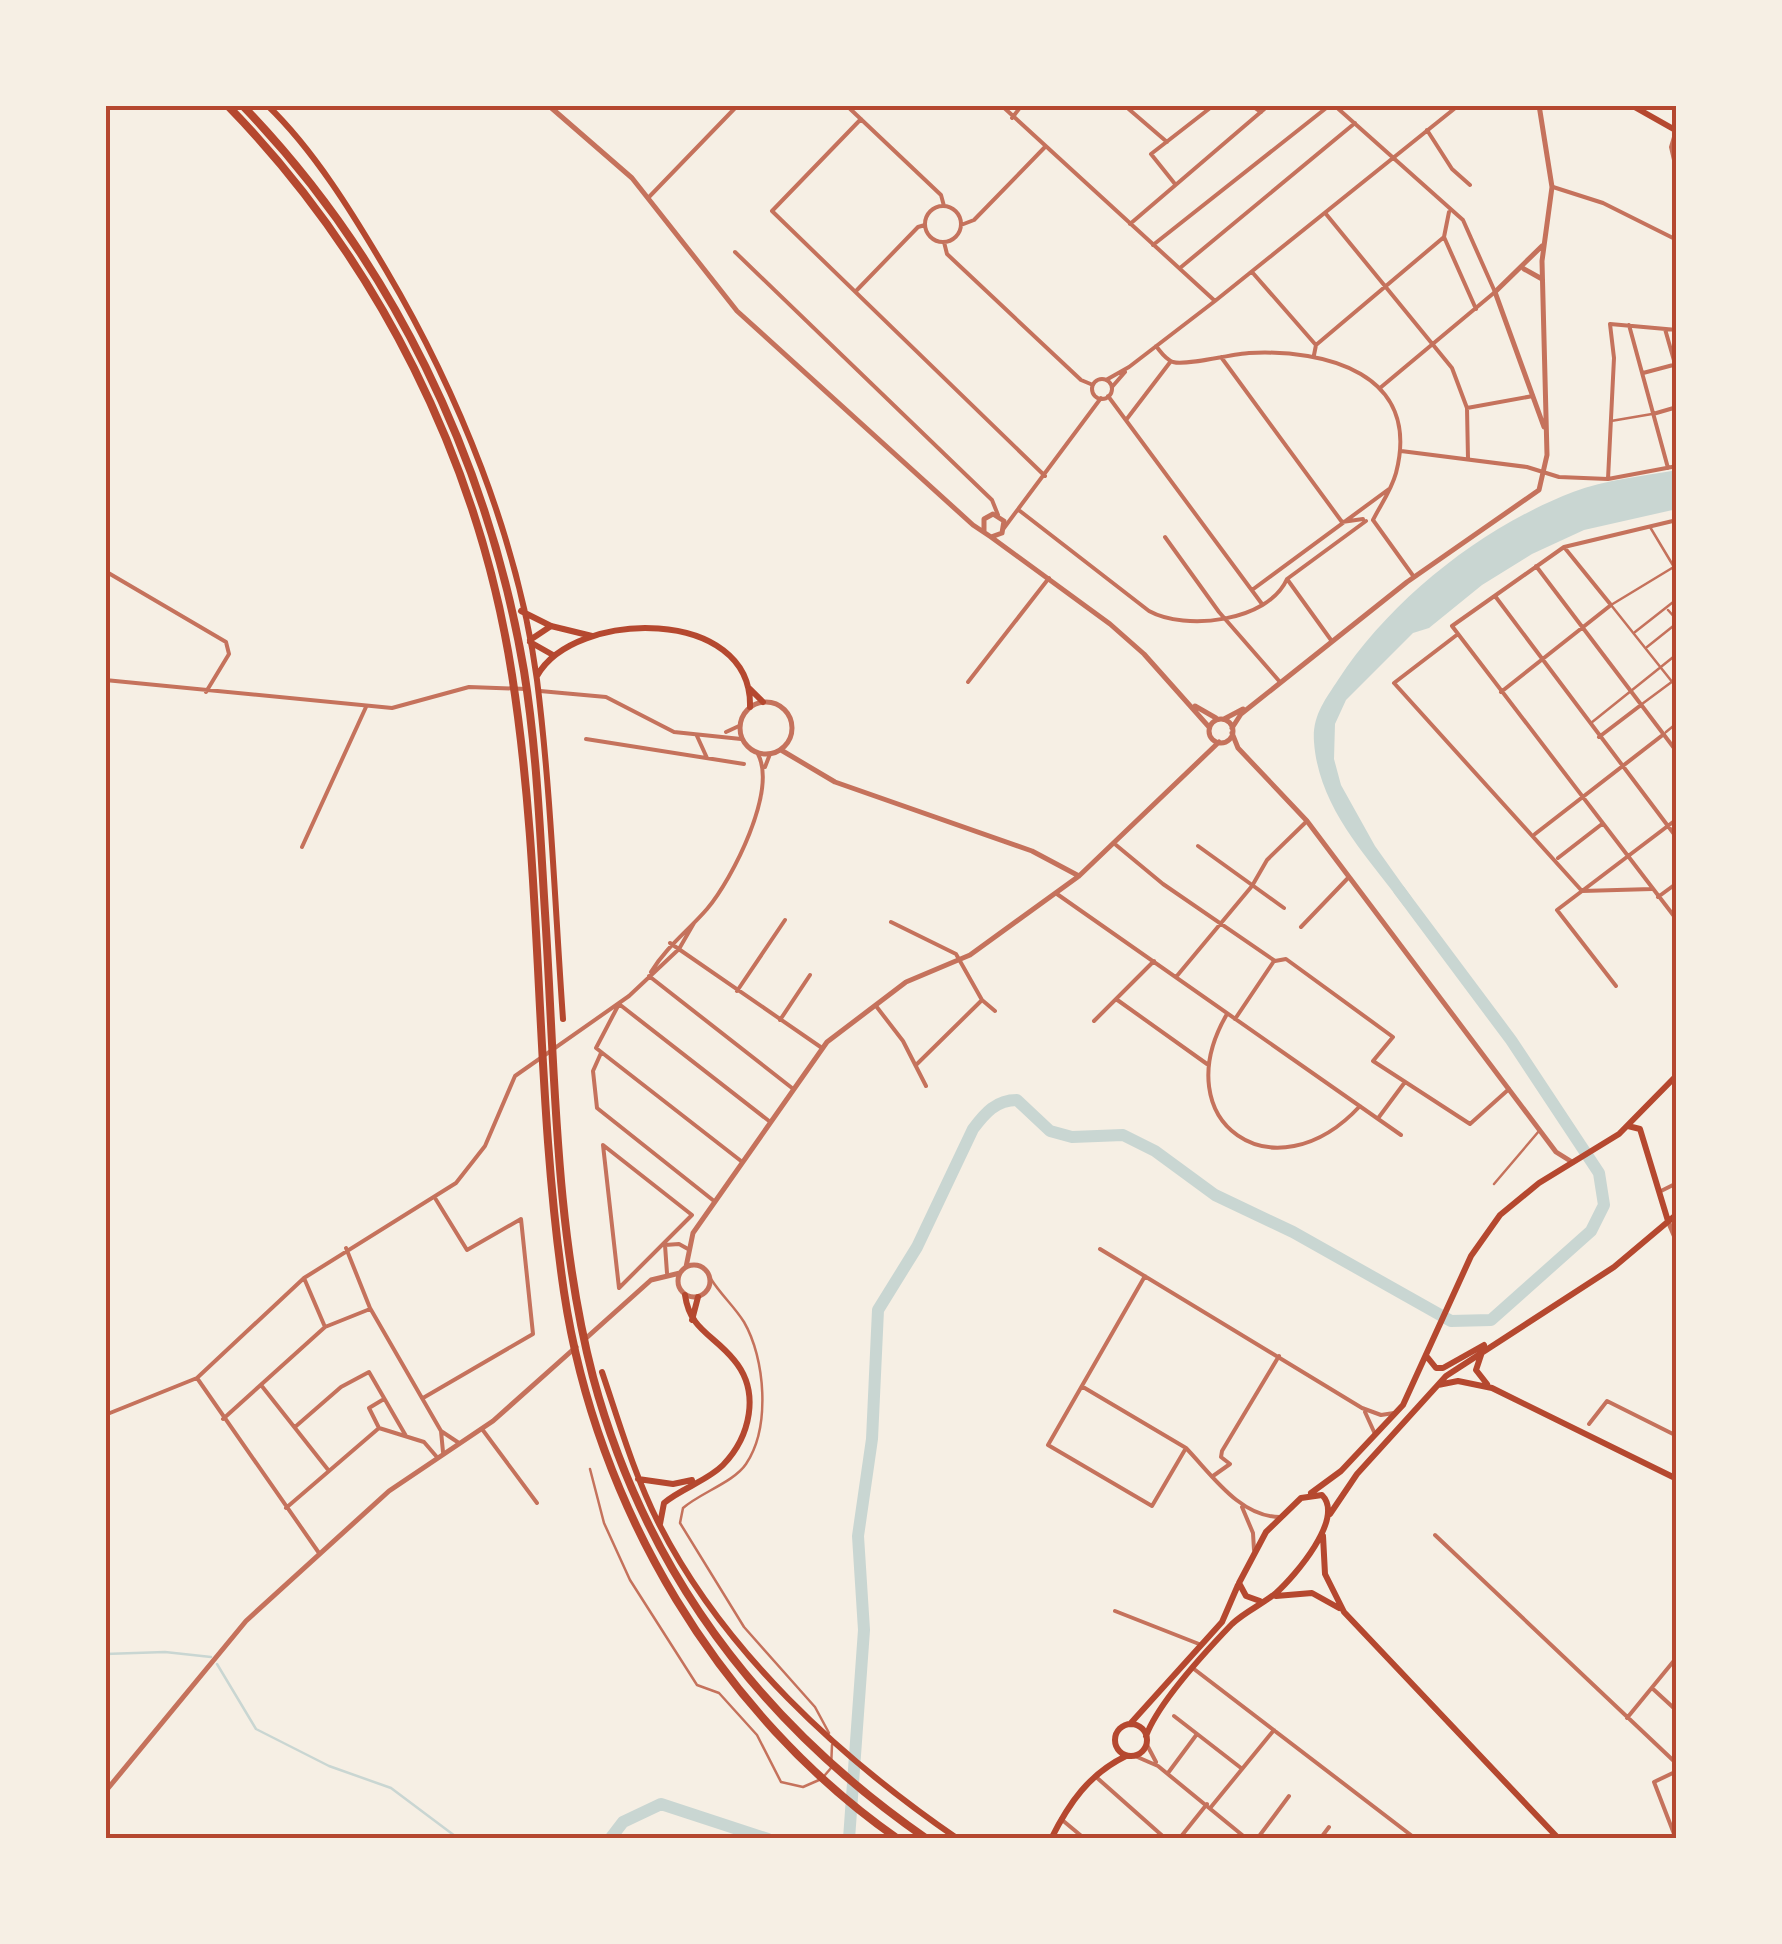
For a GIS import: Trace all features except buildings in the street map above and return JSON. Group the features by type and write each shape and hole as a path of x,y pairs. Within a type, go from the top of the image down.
{"highway":[{"path":"227,105 308,199 369,285 454,456 495,591 512,672 524,763 557,1238 582,1376 617,1480 660,1572 717,1660 806,1764 898,1839"},
{"path":"242,105 319,195 378,282 441,398 484,509 524,672 535,762 568,1219 593,1374 627,1477 672,1570 726,1656 811,1745 893,1816 927,1839"}],"main road":[{"path":"266,105 360,226 422,331 474,449 522,611 536,677 564,1020"},
{"path":"1631,105 1676,129"},
{"path":"522,611 550,626 593,637"},
{"path":"529,641 550,626"},
{"path":"536,677 554,655 593,637 646,630 694,632 728,653 763,702"},
{"path":"529,641 542,652 554,655"},
{"path":"748,686 750,707"},
{"path":"1104,1768 1118,1730 1130,1724 1226,1615 1254,1550 1280,1517 1311,1494 1396,1412 1429,1354 1471,1256 1500,1215 1556,1172 1611,1139 1677,1075"},
{"path":"1627,1126 1640,1129 1668,1221"},
{"path":"1272,1596 1323,1530 1357,1474 1432,1387 1484,1349 1614,1267 1677,1214"},
{"path":"660,1526 664,1504 720,1468 748,1425 748,1392 736,1362 692,1322 685,1294"},
{"path":"692,1322 698,1297"},
{"path":"1429,1354 1436,1368 1443,1368 1510,1333"},
{"path":"1484,1349 1476,1370 1492,1388"},
{"path":"602,1372 638,1479 660,1526 741,1645 816,1724 898,1798 958,1839"},
{"path":"1432,1387 1458,1381 1492,1388 1677,1479"},
{"path":"638,1479 658,1484 703,1478"},
{"path":"647,1500 658,1484"},
{"path":"1311,1494 1326,1498 1330,1515"},
{"path":"647,1500 664,1504"},
{"path":"1323,1530 1324,1574 1344,1612 1559,1839"},
{"path":"1239,1583 1246,1596 1260,1601"},
{"path":"1051,1839 1061,1818 1095,1776 1126,1756 1135,1756 1194,1669 1260,1601 1272,1596 1312,1593 1344,1612"},
{"path":"1130,1724 1140,1727 1146,1739"},
{"path":"1115,1744 1126,1756"}],"street":[{"path":"548,105 649,197 704,274 738,311 864,430 969,520 1144,654 1190,703 1209,731 1238,748"},
{"path":"649,197 738,105"},
{"path":"846,105 942,195 944,206 958,214 961,225"},
{"path":"1001,105 1215,301"},
{"path":"1012,118 1022,105"},
{"path":"1124,105 1166,142"},
{"path":"1175,184 1151,154 1214,105"},
{"path":"1251,105 1260,112"},
{"path":"1130,224 1269,105"},
{"path":"1153,245 1332,105 1470,230 1546,431"},
{"path":"1108,396 1129,368 1459,105"},
{"path":"678,1284 693,1233 822,1048 874,1004 914,977 960,960 1079,876 1116,845 1202,756 1222,742 1251,706 1414,576 1530,500 1545,473 1542,279 1552,186 1539,105"},
{"path":"861,120 772,211 1046,476"},
{"path":"1180,268 1335,144 1354,123"},
{"path":"1676,129 1671,147 1677,173"},
{"path":"1427,130 1452,168 1470,185"},
{"path":"944,206 928,214 926,225 934,239 944,242 954,238 961,225 974,220 1045,147"},
{"path":"1552,186 1602,204 1677,240"},
{"path":"1449,212 1444,237 1476,308"},
{"path":"1326,214 1452,368 1466,408 1468,460"},
{"path":"856,291 918,227 926,225"},
{"path":"1314,355 1316,345 1444,237"},
{"path":"944,242 947,254 1081,380 1093,385 1129,368"},
{"path":"1380,388 1524,269 1544,244"},
{"path":"735,252 992,500 1009,550"},
{"path":"1524,269 1542,279"},
{"path":"1252,272 1316,345"},
{"path":"1608,479 1614,358 1610,324 1677,330"},
{"path":"1630,325 1668,468"},
{"path":"1665,329 1677,371"},
{"path":"1156,346 1171,361"},
{"path":"1020,511 1160,617 1226,618 1262,604 1282,589 1286,579 1376,513 1392,486 1400,451 1397,420 1380,388 1348,366 1314,355 1220,355 1171,361 1126,420"},
{"path":"1220,355 1342,522"},
{"path":"1643,374 1676,364"},
{"path":"1106,380 1112,387"},
{"path":"1529,385 1539,391 1546,384"},
{"path":"1093,385 1094,394 1101,398"},
{"path":"1108,396 1262,604"},
{"path":"991,536 1003,530 1020,511 1101,398 1108,396"},
{"path":"1466,408 1534,396"},
{"path":"1611,421 1677,406"},
{"path":"1400,451 1608,479 1677,466"},
{"path":"1251,590 1392,486"},
{"path":"1366,507 1376,513"},
{"path":"1366,507 1367,520 1414,576"},
{"path":"969,520 982,522 1014,516"},
{"path":"1342,522 1367,520"},
{"path":"1677,520 1564,548 1452,626 1677,920"},
{"path":"982,522 984,532"},
{"path":"1501,692 1611,604 1676,568 1650,527"},
{"path":"1165,538 1280,682"},
{"path":"1564,548 1677,688"},
{"path":"1536,566 1677,752"},
{"path":"105,571 226,642 230,654 206,692"},
{"path":"968,682 1049,578"},
{"path":"1286,579 1332,640"},
{"path":"1495,596 1677,838"},
{"path":"1634,632 1677,599"},
{"path":"1646,648 1677,622 1665,608"},
{"path":"1458,634 1394,683 1535,834 1582,891"},
{"path":"1590,724 1677,654"},
{"path":"1599,737 1677,678"},
{"path":"105,680 366,707 410,705 455,690 485,686 596,695 660,726 697,736 721,734 739,726 750,707 763,702 777,704 788,714 792,727 788,741 781,750 758,754"},
{"path":"1190,703 1221,719 1232,731 1238,748 1307,820 1556,1152 1572,1162"},
{"path":"1202,756 1209,731 1221,719 1251,706"},
{"path":"302,847 366,707"},
{"path":"1535,834 1677,724"},
{"path":"739,726 742,740"},
{"path":"721,734 742,740 758,754 765,767"},
{"path":"697,736 707,758"},
{"path":"586,739 744,764"},
{"path":"788,741 794,756"},
{"path":"781,750 835,782 1032,850 1079,876"},
{"path":"105,1415 197,1378 304,1278 346,1248 435,1198 475,1163 509,1088 525,1067 619,1004 679,949 728,876 765,792 765,767 770,754"},
{"path":"1616,986 1557,910 1677,819"},
{"path":"1176,976 1218,920 1252,886 1267,860 1307,820"},
{"path":"1557,859 1602,824"},
{"path":"1116,845 1275,960 1286,958 1393,1036 1373,1061 1470,1124 1509,1088"},
{"path":"1198,846 1284,908"},
{"path":"1301,928 1348,878"},
{"path":"1658,897 1677,883"},
{"path":"1582,891 1652,889"},
{"path":"1056,893 1401,1135"},
{"path":"737,991 785,920"},
{"path":"891,922 960,960 982,1000 995,1011"},
{"path":"649,976 670,943 694,923"},
{"path":"670,943 822,1048"},
{"path":"1235,1019 1275,960"},
{"path":"1094,1021 1154,962"},
{"path":"780,1020 810,975"},
{"path":"649,976 792,1088"},
{"path":"1116,999 1207,1064"},
{"path":"917,1064 982,1000"},
{"path":"619,1004 595,1043 601,1053 741,1162"},
{"path":"619,1004 769,1121"},
{"path":"874,1004 917,1064 926,1086"},
{"path":"1228,1014 1207,1064 1209,1090 1219,1114 1233,1131 1257,1146 1278,1150 1309,1144 1337,1130 1360,1106"},
{"path":"601,1053 593,1071 596,1108 714,1202"},
{"path":"1379,1117 1405,1082"},
{"path":"1494,1184 1509,1161 1540,1130"},
{"path":"590,1470 604,1523 630,1580 697,1685 719,1693 757,1735 781,1782 803,1787 824,1777 833,1758 826,1723 744,1627 680,1523 683,1508 744,1467 755,1446 761,1395 754,1348 746,1325 688,1250 679,1244 665,1245 619,1288 603,1145 692,1215 665,1245 667,1272"},
{"path":"1556,1152 1556,1172"},
{"path":"1659,1192 1677,1183"},
{"path":"423,1398 533,1334 521,1219 467,1250 435,1198"},
{"path":"1668,1221 1677,1242"},
{"path":"346,1248 370,1308 442,1430 459,1443"},
{"path":"1100,1249 1362,1408 1380,1415 1396,1412"},
{"path":"686,1267 700,1266"},
{"path":"107,1788 186,1698 230,1640 389,1491 436,1456 482,1429 658,1276 680,1273"},
{"path":"658,1276 678,1284 685,1294 698,1297 708,1290 710,1279"},
{"path":"1145,1276 1051,1446 1152,1506 1186,1448"},
{"path":"304,1278 324,1327"},
{"path":"223,1419 324,1327 370,1308"},
{"path":"1213,1476 1230,1464 1221,1457 1222,1452 1279,1356"},
{"path":"294,1427 341,1387 369,1372 406,1436"},
{"path":"197,1378 319,1554"},
{"path":"261,1384 329,1471"},
{"path":"1082,1387 1186,1448 1254,1514 1280,1517"},
{"path":"384,1399 369,1408 380,1428 424,1442 436,1456"},
{"path":"1588,1424 1607,1402 1677,1436"},
{"path":"1362,1408 1374,1424 1375,1436"},
{"path":"286,1508 380,1428"},
{"path":"482,1429 536,1503"},
{"path":"442,1430 443,1452"},
{"path":"1240,1503 1253,1533 1254,1550"},
{"path":"1436,1535 1677,1768 1654,1782 1676,1839"},
{"path":"1115,1611 1202,1645"},
{"path":"1627,1718 1677,1657"},
{"path":"1194,1669 1416,1839"},
{"path":"1652,1688 1677,1711"},
{"path":"1174,1716 1242,1769"},
{"path":"1180,1839 1274,1730"},
{"path":"1168,1773 1198,1734"},
{"path":"1146,1739 1158,1766"},
{"path":"1135,1756 1168,1773 1247,1839"},
{"path":"1095,1776 1166,1839"},
{"path":"1257,1839 1289,1796"},
{"path":"1061,1818 1085,1839"},
{"path":"1320,1839 1329,1828"}],"shaded area":[{"path":"1677,470 1677,509 1584,530 1532,554 1482,585 1429,628 1413,633 1346,700 1335,724 1334,759 1341,785 1375,846 1412,898 1404,906 1347,830 1325,788 1314,733 1328,694 1384,621 1412,594 1505,525 1573,492"}],"waterway":[{"path":"849,1839 864,1630 858,1536 872,1439 878,1310 917,1247 973,1129 992,1108 1017,1100 1050,1131 1072,1137 1123,1135 1155,1151 1215,1195 1293,1232 1451,1321 1491,1320 1591,1231 1604,1205 1599,1173 1511,1040 1399,890"},
{"path":"105,1654 165,1652 211,1657"},
{"path":"217,1664 256,1729 329,1766 391,1788 459,1839"},
{"path":"610,1839 623,1822 661,1804 768,1839"}]}
